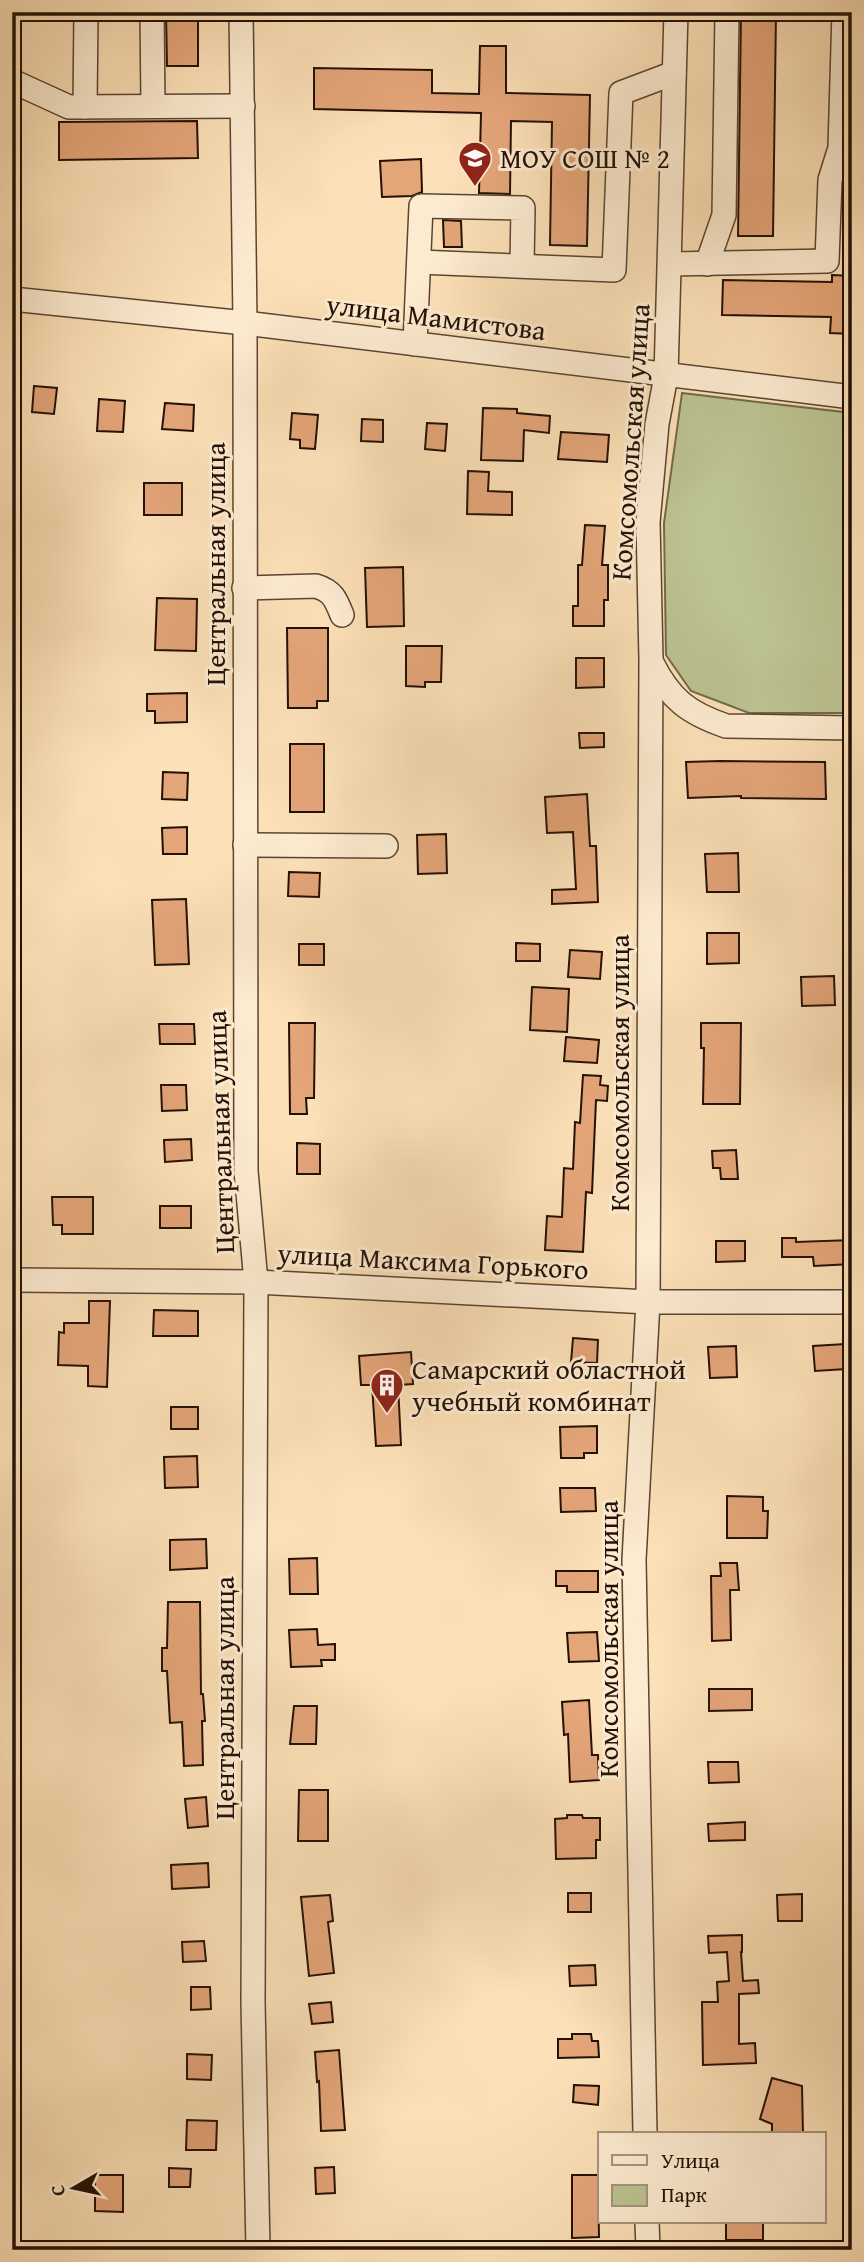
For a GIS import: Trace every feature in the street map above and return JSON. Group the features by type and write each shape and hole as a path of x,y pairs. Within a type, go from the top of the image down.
{"street":[{"path":"85,107 86,12"},
{"path":"152,12 153,106"},
{"name":"Центральная улица","path":"241,12 245,323 246,1171 256,1282 253,2002 258,2250"},
{"name":"Комсомольская улица","path":"645,2132 634,1560 648,1302 651,660 648,522 657,425 666,376 676,12"},
{"path":"707,264 723,215 727,12"},
{"path":"670,264 827,261 830,180 840,148 844,12"},
{"path":"419,262 614,270 621,93 674,73"},
{"path":"12,81 69,107 243,106"},
{"path":"415,344 421,206 523,208 522,265"},
{"name":"улица Мамистова","path":"12,299 245,323 852,397"},
{"path":"244,588 316,586 333,594 342,615"},
{"path":"651,660 671,695 694,713 717,723 746,728 852,728"},
{"path":"245,845 386,846"},
{"name":"улица Максима Горького","path":"12,1280 256,1282 648,1302 852,1302"},
{"path":"647,2224 648,2250"}],"green space":[{"path":"682,393 852,413 852,713 749,713 691,691 666,655 664,523"}],"building":[{"path":"166,12 198,12 198,66 167,66"},
{"path":"741,12 776,12 773,236 738,236"},
{"path":"480,46 506,46 506,93 590,95 587,246 550,245 552,122 511,121 510,194 479,193 481,113 314,109 314,68 432,70 432,93 479,94"},
{"path":"197,121 198,158 59,160 59,122"},
{"path":"421,159 422,192 412,196 382,197 380,161"},
{"path":"443,220 461,221 462,247 444,247"},
{"path":"832,275 852,276 852,334 830,333 831,317 722,315 723,280 832,282"},
{"path":"34,386 57,388 54,414 32,412"},
{"path":"99,399 125,401 123,432 97,431"},
{"path":"165,403 194,405 193,431 162,429"},
{"path":"483,408 517,409 517,413 550,416 549,433 524,430 523,461 481,460"},
{"path":"292,413 318,415 315,449 300,448 300,440 290,439"},
{"path":"362,419 383,420 383,442 361,441"},
{"path":"427,423 447,424 445,451 425,449"},
{"path":"561,432 609,435 607,462 558,459"},
{"path":"468,471 489,472 488,491 512,492 512,515 467,514"},
{"path":"144,483 182,483 182,515 144,515"},
{"path":"585,525 605,526 602,565 608,565 608,600 604,600 604,626 573,626 573,606 578,606 578,565 582,565"},
{"path":"403,567 404,626 367,627 365,568"},
{"path":"157,598 197,599 196,651 155,650"},
{"path":"287,628 328,628 328,701 317,701 317,708 288,708"},
{"path":"406,646 442,646 441,682 425,682 425,687 406,686"},
{"path":"576,658 604,658 604,687 576,688"},
{"path":"187,693 187,722 155,723 155,711 147,711 147,694"},
{"path":"579,733 604,733 604,747 580,748"},
{"path":"290,744 324,744 324,812 290,812"},
{"path":"686,762 825,762 826,799 741,796 688,798"},
{"path":"163,772 188,773 187,800 162,799"},
{"path":"587,794 590,846 596,846 598,902 552,904 552,890 576,889 573,832 547,833 545,797"},
{"path":"187,827 187,854 163,854 162,828"},
{"path":"446,834 447,873 418,874 417,835"},
{"path":"738,853 739,892 707,892 705,854"},
{"path":"289,872 320,873 319,897 288,896"},
{"path":"186,899 189,964 155,965 152,900"},
{"path":"707,933 739,933 739,963 707,964"},
{"path":"516,943 540,944 540,961 516,961"},
{"path":"299,944 324,944 324,965 299,965"},
{"path":"570,950 602,952 600,979 568,977"},
{"path":"834,976 835,1005 802,1006 801,977"},
{"path":"532,987 569,989 567,1032 530,1030"},
{"path":"289,1023 315,1023 314,1098 306,1098 307,1114 290,1114"},
{"path":"701,1023 741,1023 740,1104 703,1104 704,1048 701,1048"},
{"path":"159,1024 194,1024 195,1044 160,1044"},
{"path":"566,1037 599,1040 597,1063 564,1061"},
{"path":"583,1075 601,1076 600,1085 608,1086 607,1101 596,1100 592,1193 586,1192 583,1252 545,1250 547,1216 562,1217 564,1168 573,1169 575,1122 580,1123"},
{"path":"161,1085 186,1085 187,1110 162,1111"},
{"path":"191,1139 192,1160 165,1162 164,1140"},
{"path":"297,1143 320,1144 320,1174 297,1174"},
{"path":"736,1150 738,1179 721,1179 720,1168 713,1168 712,1151"},
{"path":"52,1197 93,1197 93,1234 62,1234 62,1225 53,1225"},
{"path":"160,1206 191,1206 191,1228 160,1228"},
{"path":"782,1238 796,1238 796,1242 852,1240 852,1264 814,1266 813,1257 782,1257"},
{"path":"716,1241 745,1241 745,1261 716,1262"},
{"path":"89,1301 110,1301 107,1387 88,1386 88,1366 58,1365 59,1332 64,1333 64,1323 89,1323"},
{"path":"154,1310 198,1311 198,1336 153,1336"},
{"path":"573,1338 598,1340 597,1363 571,1362"},
{"path":"845,1344 846,1369 815,1371 813,1346"},
{"path":"736,1346 737,1377 710,1378 708,1347"},
{"name":"Самарский областной учебный комбинат","path":"411,1352 413,1384 398,1385 401,1445 376,1446 372,1385 361,1385 359,1356"},
{"path":"171,1407 198,1407 198,1429 171,1429"},
{"path":"597,1426 597,1453 584,1453 584,1458 561,1458 560,1427"},
{"path":"197,1456 198,1487 165,1488 164,1457"},
{"path":"560,1488 595,1488 596,1511 561,1512"},
{"path":"727,1496 763,1497 763,1511 768,1511 767,1538 727,1538"},
{"path":"206,1539 207,1568 170,1570 170,1540"},
{"path":"317,1558 318,1594 290,1594 289,1559"},
{"path":"720,1563 737,1563 739,1590 730,1590 731,1640 712,1641 711,1576 721,1576"},
{"path":"556,1571 598,1571 598,1592 567,1592 567,1586 556,1586"},
{"path":"168,1602 200,1602 201,1694 205,1721 202,1721 203,1765 184,1766 182,1722 170,1723 167,1671 162,1671 162,1648 167,1648"},
{"path":"317,1629 318,1645 335,1644 335,1660 321,1660 322,1666 291,1667 289,1630"},
{"path":"597,1632 599,1661 569,1662 567,1633"},
{"path":"709,1689 752,1689 752,1710 709,1711"},
{"path":"589,1700 592,1755 598,1755 599,1780 570,1782 568,1734 564,1735 562,1702"},
{"path":"294,1706 317,1706 316,1744 290,1744"},
{"path":"708,1762 738,1762 739,1782 709,1783"},
{"path":"299,1790 328,1790 328,1841 298,1841"},
{"path":"206,1797 208,1826 188,1828 185,1799"},
{"path":"567,1815 600,1818 600,1840 596,1840 596,1858 556,1859 555,1819 567,1818"},
{"path":"745,1822 745,1840 709,1841 708,1824"},
{"path":"208,1863 209,1887 172,1889 171,1865"},
{"path":"568,1893 591,1893 591,1912 568,1912"},
{"path":"802,1894 802,1921 778,1921 777,1895"},
{"path":"330,1895 333,1921 328,1922 334,1973 309,1976 301,1897"},
{"path":"742,1935 743,1981 758,1980 759,1993 739,1994 739,2044 755,2043 756,2063 703,2065 702,2002 718,2002 717,1982 729,1981 727,1952 709,1953 708,1936"},
{"path":"204,1941 206,1961 183,1962 182,1942"},
{"path":"595,1965 596,1985 570,1986 569,1966"},
{"path":"191,1987 210,1987 211,2009 191,2010"},
{"path":"331,2002 333,2022 312,2024 309,2004"},
{"path":"572,2034 591,2034 592,2041 598,2041 599,2057 558,2058 558,2039 572,2039"},
{"path":"339,2050 345,2130 321,2131 315,2052"},
{"path":"187,2054 212,2055 211,2080 187,2079"},
{"path":"772,2078 802,2086 803,2132 772,2132 772,2124 760,2119"},
{"path":"574,2085 599,2086 598,2105 573,2102"},
{"path":"187,2120 217,2121 216,2150 186,2150"},
{"path":"334,2167 335,2193 316,2194 315,2168"},
{"path":"169,2168 191,2169 190,2187 169,2187"},
{"path":"95,2175 123,2175 123,2212 95,2211"},
{"path":"572,2175 598,2175 599,2237 572,2238"},
{"path":"726,2224 763,2224 763,2240 726,2240"}],"place":[{"name":"МОУ СОШ № 2","path":"475,188"},
{"name":"Самарский областной учебный комбинат","path":"387,1415"}]}
